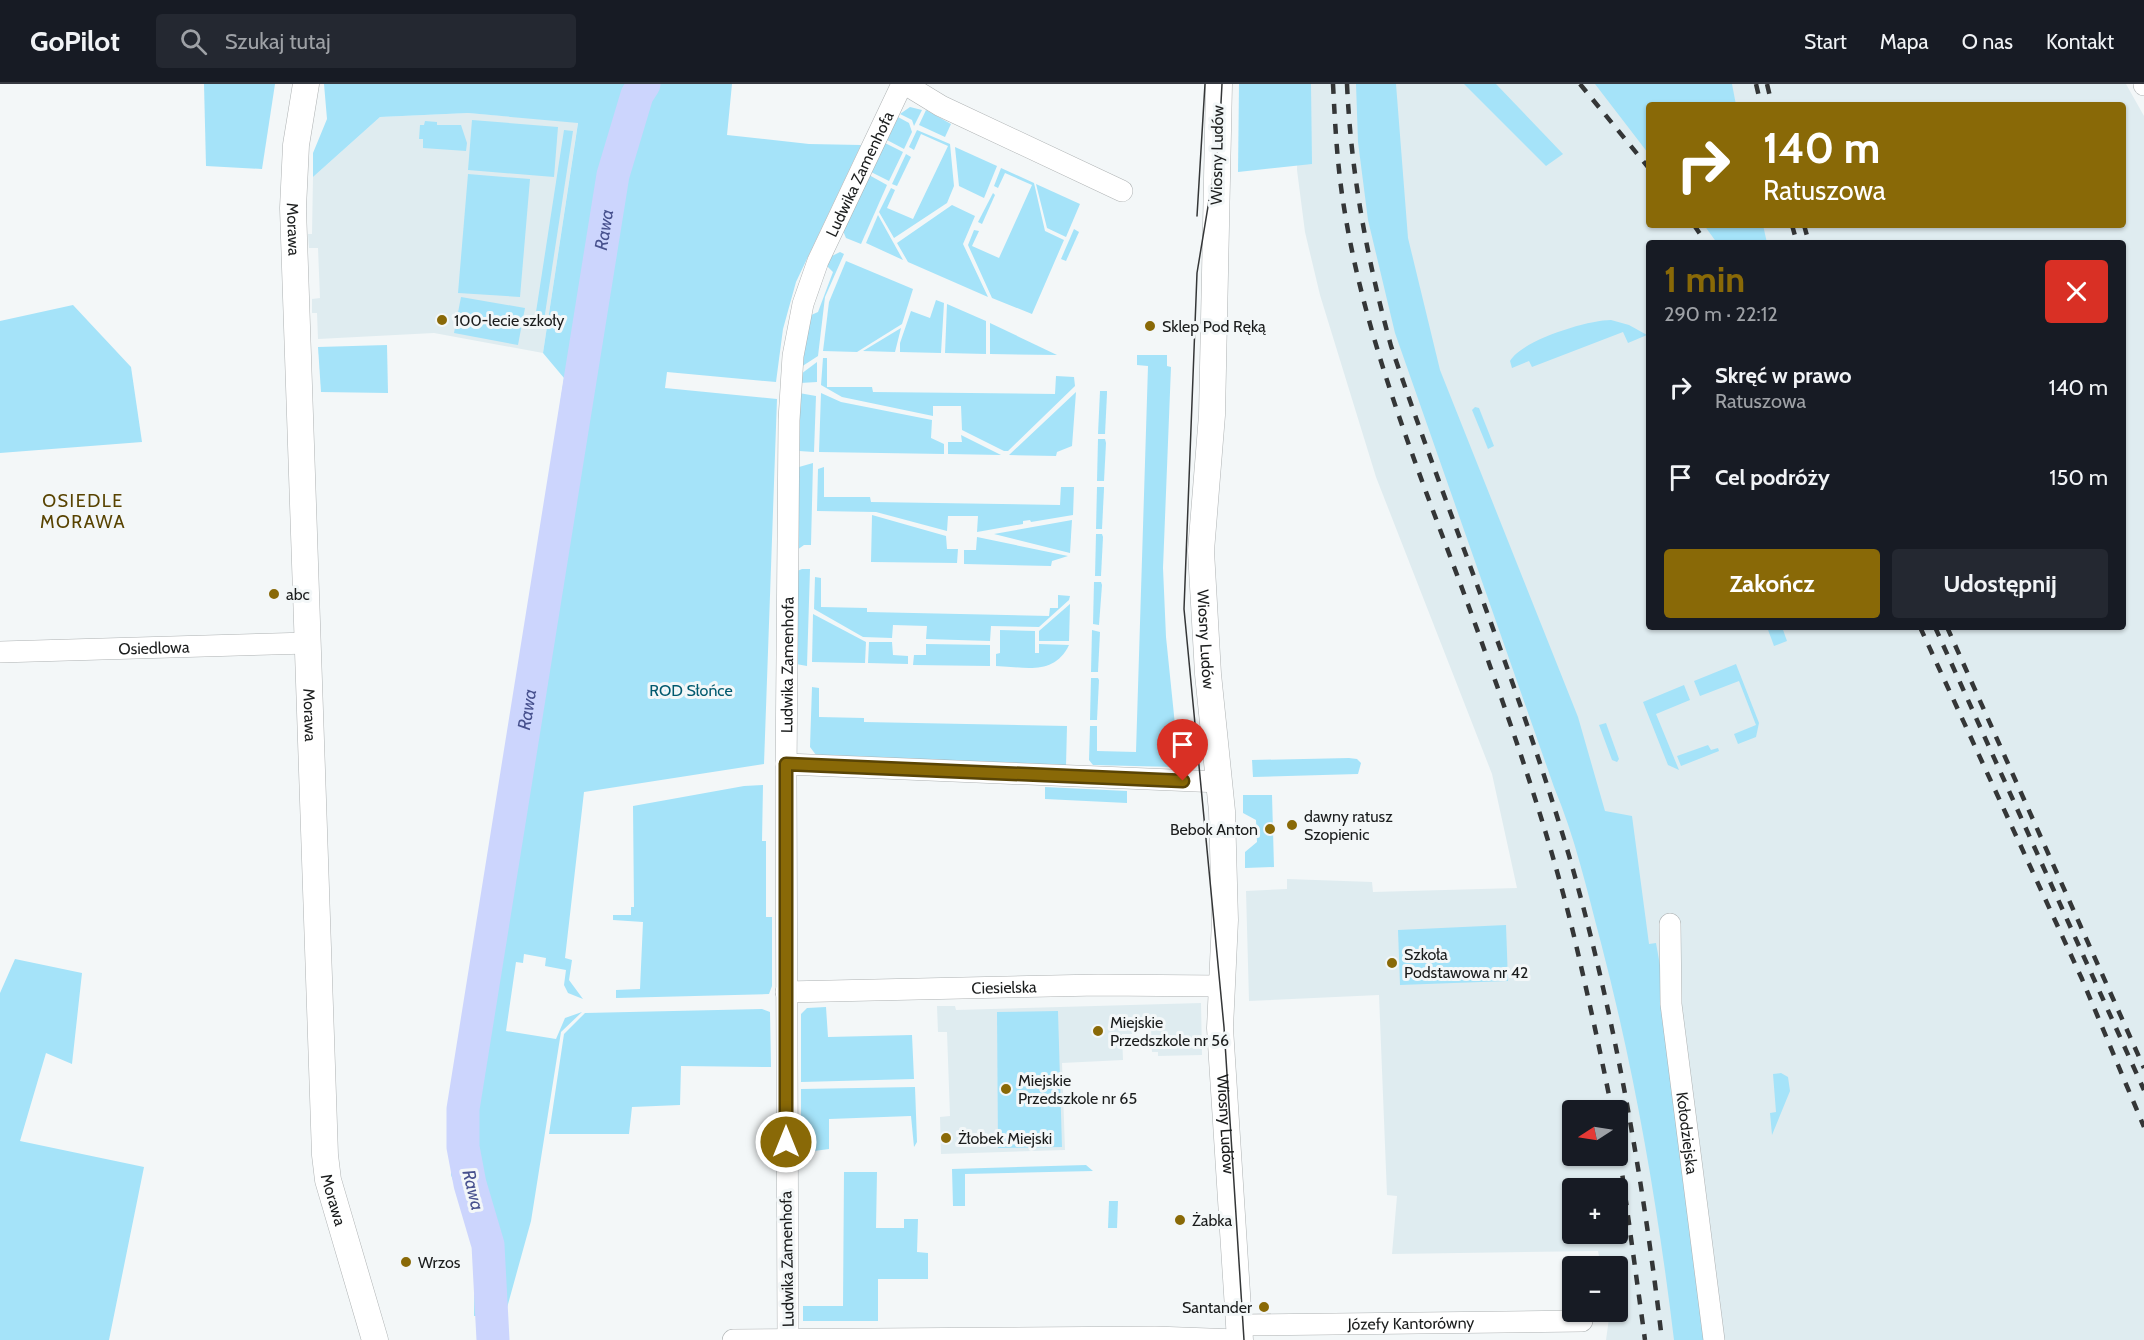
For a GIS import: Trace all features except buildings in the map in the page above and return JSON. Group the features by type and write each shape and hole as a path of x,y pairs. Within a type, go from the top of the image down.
{"street":[{"name":"Morawa","path":"306,84 297,136 293,208 325,1155 328,1180 375,1340"},
{"path":"904,84 940,106 1122,191"},
{"name":"Ludwika Zamenhofa","path":"788,1340 786,764 790,410 795,336 818,261 904,84"},
{"name":"Wiosny Ludów","path":"1219,84 1212,415 1201,552 1208,674 1220,782 1226,900 1220,1028 1239,1335"},
{"name":"Osiedlowa","path":"0,652 309,643"},
{"path":"786,764 1220,782"},
{"name":"Kołodziejska","path":"1670,924 1671,1004 1714,1340"},
{"name":"Ciesielska","path":"786,992 1221,986"},
{"name":"Józefy Kantorówny","path":"733,1340 1155,1337 1562,1322"}],"shaded area":[{"path":"1299,84 1597,84 1646,145 1646,228 2126,228 2126,102 1687,102 1684,84 2126,84 2144,116 2144,1340 1606,1340 1608,1322 1628,1322 1628,1256 1599,1256 1598,1251 1392,1254 1397,1196 1387,1195 1379,995 1249,1001 1246,891 1287,889 1287,879 1372,882 1373,892 1517,888 1492,774 1376,477 1320,295 1305,232 1297,170"},
{"path":"468,113 578,122 543,353 434,333 318,339 317,313 312,313 312,299 320,298 318,248 309,248 308,234 312,234 313,177 380,117"},
{"name":"Miejskie Przedszkole nr 65","path":"1201,1003 1202,1055 1158,1056 1158,1052 1152,1052 1151,1029 1136,1027 1135,1034 1122,1034 1123,1060 1062,1063 1065,1150 941,1154 940,1117 950,1116 947,1032 938,1032 937,1006 955,1006 956,1010"}],"green space":[{"path":"204,84 275,84 262,169 206,166"},
{"name":"ROD Słońce","path":"324,84 732,84 727,135 809,144 861,145 796,282 783,329 776,382 667,372 665,388 777,399 764,764 584,792 565,958 572,960 569,980 583,999 568,993 564,985 566,970 545,966 546,958 524,954 523,963 516,962 506,1031 556,1039 565,1018 582,1012 561,1032 531,1221 505,1315 474,1316 475,1238 451,1175 452,1124 564,378 543,353 578,123 468,113 380,117 313,177 313,153 327,119"},
{"path":"1239,84 1311,84 1312,164 1238,172"},
{"path":"1356,84 1396,84 1408,238 1440,370 1578,717 1605,811 1632,816 1649,944 1656,943 1661,971 1706,1340 1674,1340 1661,1240 1635,1091 1601,943 1568,825 1395,333 1368,220 1358,142"},
{"path":"1464,84 1496,84 1563,154 1546,166"},
{"path":"1595,84 1732,84 1735,102 1646,102 1646,150"},
{"path":"910,107 922,110 914,126 912,120 900,114"},
{"path":"926,110 951,124 945,137 919,125"},
{"path":"898,117 909,123 912,132 904,149 887,140"},
{"path":"472,120 558,127 554,177 468,170"},
{"path":"425,121 437,122 437,125 461,125 467,143 466,151 423,148 423,139 419,139 420,125 424,125"},
{"path":"564,130 573,131 543,327 534,325"},
{"path":"917,130 950,144 954,186 947,203 894,238 879,212 891,188 895,190 887,208 913,219 948,146 921,134 914,150 909,147"},
{"path":"885,143 903,152 889,181 871,172"},
{"path":"955,147 997,166 984,198 959,186"},
{"path":"906,154 911,157 897,186 892,184"},
{"path":"1001,168 1034,183 1045,231 1064,240 1032,314 992,298 968,245 974,230 979,231 972,246 999,258 1032,185 1005,173 998,188 994,186"},
{"path":"468,174 530,179 520,297 458,293"},
{"path":"869,175 887,185 861,244 846,238 843,231"},
{"path":"1036,184 1080,204 1066,237 1047,228"},
{"path":"993,193 995,195 982,224 978,222"},
{"path":"952,205 975,216 963,244 988,297 908,262 897,243"},
{"path":"878,215 903,260 866,243"},
{"path":"1706,228 1764,228 1766,240 1715,240"},
{"path":"1074,229 1079,232 1066,261 1061,259"},
{"path":"840,252 844,254 825,297 818,356 801,367 809,316 818,312 833,272 827,266 832,256"},
{"path":"846,261 913,289 902,324 857,352 823,351 829,302"},
{"path":"461,297 525,308 518,345 454,333"},
{"path":"936,300 944,303 941,353 900,352 900,343 911,311 930,318"},
{"path":"947,304 986,321 986,354 945,353"},
{"path":"73,305 131,367 142,442 0,453 0,321"},
{"path":"1611,320 1629,325 1646,335 1628,343 1623,332 1532,367 1529,361 1512,368 1510,361 1517,353 1541,339 1572,327"},
{"path":"990,323 1057,355 990,354"},
{"path":"901,328 895,352 863,351"},
{"path":"387,345 388,393 321,392 318,347"},
{"path":"1137,355 1167,355 1167,366 1171,367 1163,568 1166,637 1179,764 1175,767 1093,765 1089,760 1090,726 1097,726 1097,751 1136,752 1148,366 1137,365"},
{"path":"823,358 827,358 827,387 872,387 873,392 1055,394 1056,376 1074,377 1075,386 1008,451 1004,451 962,430 961,406 933,406 933,416 842,397 821,385"},
{"path":"817,362 817,382 800,383 801,374"},
{"path":"1100,391 1107,391 1105,434 1098,434"},
{"path":"1076,392 1072,446 1057,452 1056,456 1009,455"},
{"path":"799,393 816,396 814,452 799,451"},
{"path":"821,393 841,402 932,420 931,438 944,444 944,454 819,452"},
{"path":"1475,407 1479,408 1494,446 1488,449 1472,410"},
{"path":"961,435 1001,455 948,454 948,442 962,442"},
{"path":"1098,439 1105,439 1106,443 1104,481 1097,481"},
{"path":"813,463 811,545 804,545 797,550 799,467"},
{"path":"824,467 824,497 870,497 871,502 1060,505 1061,487 1074,487 1073,515 1031,522 1030,520 1023,521 1023,524 977,532 978,516 948,516 947,531 876,512 817,511 818,469"},
{"path":"1097,487 1104,487 1102,529 1096,529"},
{"path":"872,515 946,536 947,549 958,549 957,563 871,562"},
{"path":"1072,520 1070,553 994,534"},
{"path":"1096,534 1102,534 1103,537 1101,576 1095,576"},
{"path":"977,537 1068,556 1052,561 1051,566 964,564 964,550 976,550"},
{"path":"810,569 807,666 796,664 797,571"},
{"path":"815,577 821,578 821,607 867,608 867,612 1049,616 1050,608 1058,608 1058,595 1070,596 1069,600 1039,627 991,626 990,641 926,639 927,626 893,625 892,638 863,637 814,609"},
{"path":"1094,582 1101,582 1102,585 1099,625 1093,624"},
{"path":"1070,604 1069,641 1039,641 1039,631"},
{"path":"813,614 866,642 865,663 812,662"},
{"path":"1000,630 1035,631 1035,653 1039,653 1039,644 1069,645 1063,655 1047,666 1028,668 996,666 996,654 1000,653"},
{"path":"1092,630 1100,632 1098,672 1091,672"},
{"path":"1768,630 1783,630 1787,641 1774,646"},
{"path":"869,642 892,642 893,655 908,656 908,664 868,663"},
{"path":"926,644 990,645 990,666 913,665 914,655 926,655"},
{"path":"1736,664 1759,723 1756,737 1738,744 1734,734 1756,725 1739,681 1700,696 1694,681"},
{"path":"1091,678 1099,680 1097,720 1090,720"},
{"path":"1684,685 1690,700 1656,714 1679,770 1668,765 1643,702"},
{"path":"812,687 819,688 819,717 864,718 864,722 1067,726 1066,766 816,755 810,747"},
{"path":"1606,723 1619,759 1617,762 1612,760 1599,725"},
{"path":"1708,745 1711,750 1718,748 1719,751 1681,766 1677,756"},
{"path":"1357,759 1361,763 1358,774 1253,777 1252,760"},
{"path":"763,785 762,841 766,841 766,917 772,917 772,986 769,994 616,998 616,990 640,989 643,922 613,920 613,915 631,915 631,907 634,907 633,806 744,786"},
{"path":"1045,787 1127,791 1127,803 1045,799"},
{"path":"1243,795 1272,795 1274,867 1245,868 1245,852 1257,842 1256,820 1243,813"},
{"path":"1506,925 1508,981 1400,985 1398,930"},
{"path":"15,959 82,973 72,1064 46,1053 20,1141 144,1167 109,1340 0,1340 0,993"},
{"path":"826,1007 828,1037 912,1035 914,1079 801,1082 801,1014 807,1008"},
{"path":"762,1009 770,1012 771,1067 681,1066 680,1105 632,1107 629,1134 549,1134 564,1034 585,1013"},
{"path":"1058,1011 1062,1147 998,1148 997,1012"},
{"path":"1781,1073 1788,1077 1790,1091 1772,1135 1770,1113 1776,1112 1773,1074"},
{"path":"915,1087 917,1142 914,1147 911,1116 829,1119 829,1149 807,1152 801,1150 801,1089"},
{"path":"1086,1165 1093,1171 965,1174 965,1206 953,1206 952,1169"},
{"path":"844,1172 877,1172 876,1228 904,1228 904,1219 918,1219 917,1252 928,1253 928,1279 878,1279 878,1321 803,1321 803,1306 843,1306"},
{"path":"1109,1201 1118,1201 1117,1228 1108,1228"}],"waterway":[{"name":"Rawa","path":"493,1340 488,1245 470,1184 463,1147 463,1109 613,175 637,95 644,84"}],"tram line":[{"path":"1197,216 1205,84"},
{"path":"1222,84 1219,140 1197,273 1184,609 1224,1027 1244,1340"}],"railway":[{"path":"1333,84 1343,201 1354,260 1369,320 1386,378 1502,699 1545,831 1573,932 1610,1100"},
{"path":"1347,84 1356,184 1375,281 1391,346 1508,670 1552,800 1588,924 1615,1042 1637,1161 1662,1340"},
{"path":"1580,84 1646,165"},
{"path":"1756,84 1760,102"},
{"path":"1767,84 1771,102"},
{"path":"1696,228 1704,240"},
{"path":"1793,228 1796,240"},
{"path":"1805,228 1808,240"},
{"path":"1921,630 2082,979 2144,1127"},
{"path":"1936,630 2144,1090"},
{"path":"1948,630 2144,1068"},
{"path":"1621,1166 1645,1340"}],"place":[{"name":"100-lecie szkoły","path":"442,320"},
{"name":"Sklep Pod Ręką","path":"1150,326"},
{"name":"abc","path":"274,594"},
{"name":"dawny ratusz Szopienic","path":"1292,825"},
{"name":"Bebok Anton","path":"1270,829"},
{"name":"Szkoła Podstawowa nr 42","path":"1392,963"},
{"name":"Miejskie Przedszkole nr 56","path":"1098,1031"},
{"name":"Miejskie Przedszkole nr 65","path":"1006,1089"},
{"name":"Żłobek Miejski","path":"946,1138"},
{"name":"Żabka","path":"1180,1220"},
{"name":"Wrzos","path":"406,1262"},
{"name":"Santander","path":"1264,1307"}],"district":[{"name":"OSIEDLE MORAWA","path":"83,511"}],"route":[{"path":"786,1142 786,764 1183,781"}]}
